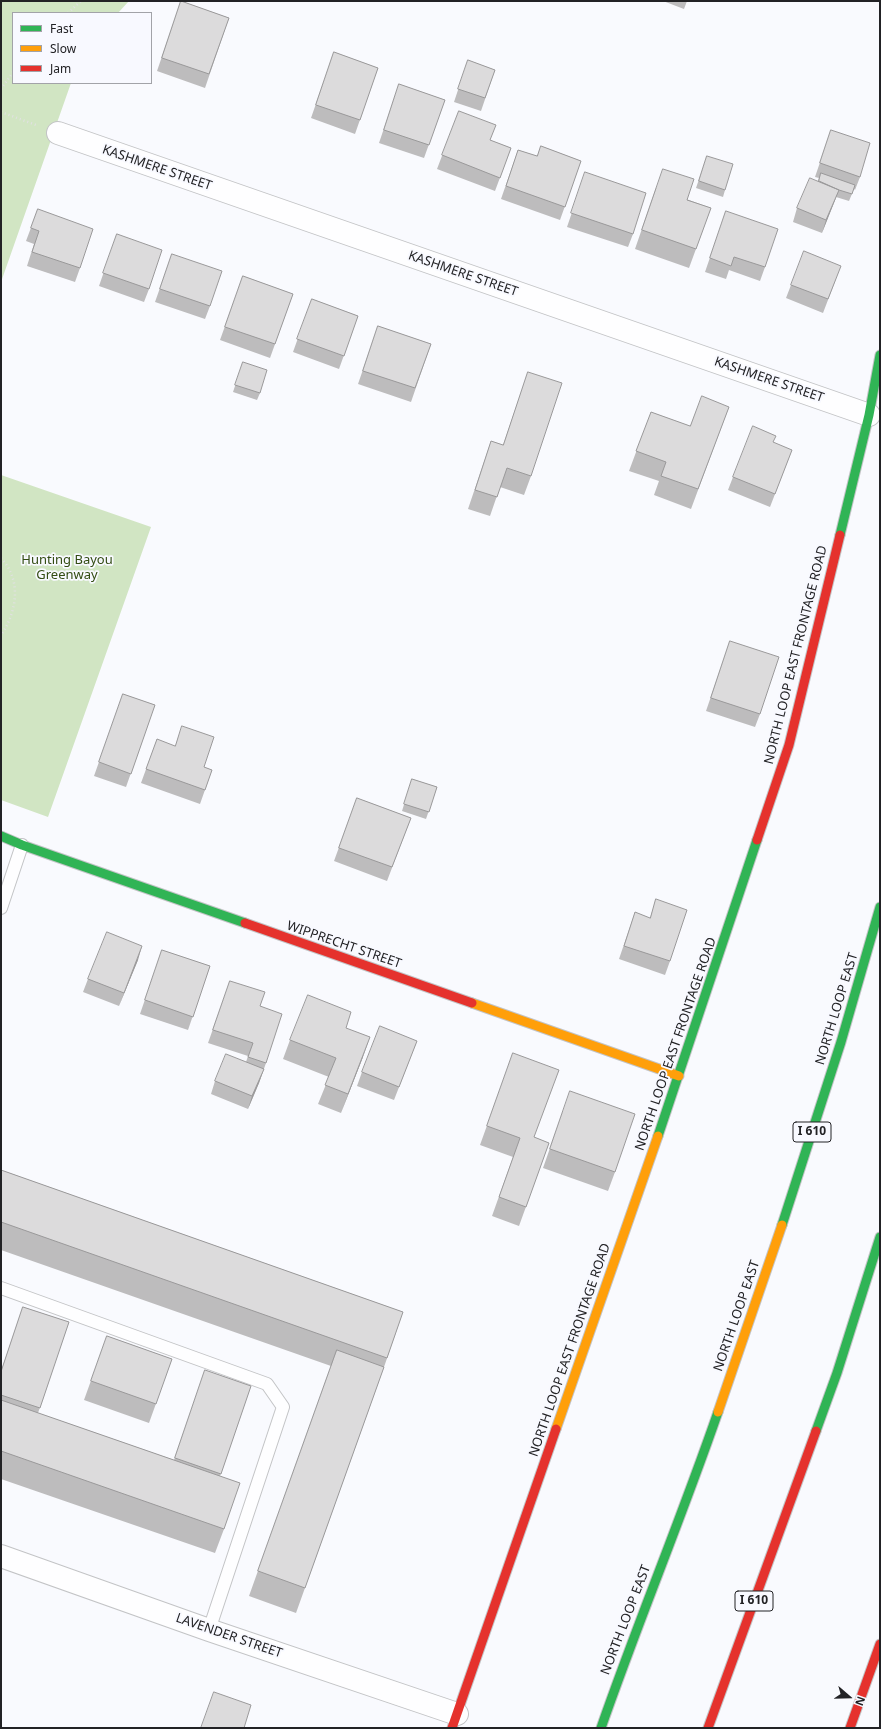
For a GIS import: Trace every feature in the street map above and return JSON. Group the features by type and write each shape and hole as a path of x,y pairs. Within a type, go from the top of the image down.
{"main road":[{"name":"NORTH LOOP EAST FRONTAGE ROAD","path":"455,1721 679,1076 789,745 868,415 880,355"},
{"name":"WIPPRECHT STREET","path":"1,836 22,845 679,1076"},
{"name":"NORTH LOOP EAST","path":"601,1728 628,1651 702,1458 788,1206 841,1042 880,907"},
{"name":"I 610","path":"708,1727 837,1373 880,1237"},
{"path":"850,1728 880,1644"},
{"path":"599,1707 628,1651"}],"street":[{"name":"KASHMERE STREET","path":"58,133 868,415"},
{"name":"LAVENDER STREET","path":"1,1556 209,1630 455,1721"}],"lane":[{"path":"1,908 22,845"},
{"path":"1,1288 267,1384 283,1407 209,1630"}],"path":[{"path":"69,12 81,1"},
{"path":"1,89 12,73"},
{"path":"1,112 58,133"},
{"path":"1,558 11,573 15,602 12,615 1,635"}],"green space":[{"path":"1,1 129,1 119,12 12,12 12,84 71,84 1,282"},
{"name":"Hunting Bayou Greenway","path":"1,475 151,527 48,817 1,800"}],"building":[{"path":"181,1 229,18 209,74 162,58"},
{"path":"334,52 378,68 360,120 316,105"},
{"path":"468,60 495,70 485,98 458,89"},
{"path":"399,84 445,100 429,145 384,130"},
{"path":"459,111 496,125 490,140 511,148 500,178 442,155"},
{"path":"831,130 870,143 860,177 820,163"},
{"path":"541,146 581,161 565,207 506,186 518,150 537,156"},
{"path":"707,156 733,164 725,190 699,181"},
{"path":"663,169 694,179 687,200 711,208 696,249 642,230"},
{"path":"585,172 646,193 633,234 571,213"},
{"path":"821,173 855,185 852,194 819,181"},
{"path":"810,178 839,190 826,220 797,208"},
{"path":"38,209 93,229 80,268 32,252 39,231 31,228"},
{"path":"726,211 778,229 765,267 734,257 731,266 710,258"},
{"path":"117,234 162,250 149,289 103,273"},
{"path":"804,251 841,266 828,299 791,285"},
{"path":"172,254 222,271 210,306 160,289"},
{"path":"243,276 293,294 275,344 225,327"},
{"path":"312,299 358,316 344,356 297,339"},
{"path":"378,326 431,344 415,388 363,371"},
{"path":"243,362 267,370 260,393 235,385"},
{"path":"528,372 562,383 531,476 507,468 497,497 475,490 491,441 503,445"},
{"path":"702,396 729,407 698,489 661,476 666,462 636,451 651,412 690,426"},
{"path":"753,426 776,436 773,442 792,450 775,494 733,477"},
{"path":"730,641 779,657 760,714 711,698"},
{"path":"123,694 155,705 131,774 99,762"},
{"path":"182,726 214,737 204,767 212,770 205,790 146,769 157,739 175,746"},
{"path":"412,779 437,787 429,812 404,804"},
{"path":"357,798 411,818 392,867 339,848"},
{"path":"656,899 687,910 670,961 624,946 635,912 650,918"},
{"path":"107,932 142,946 124,993 88,979"},
{"path":"162,950 210,966 193,1017 145,1000"},
{"path":"230,981 265,992 260,1006 282,1014 266,1063 248,1057 253,1043 213,1030"},
{"path":"308,995 351,1012 346,1028 370,1037 348,1094 325,1085 336,1058 290,1040"},
{"path":"380,1026 417,1041 399,1087 362,1072"},
{"path":"513,1053 559,1070 534,1137 549,1143 526,1207 499,1197 520,1138 487,1126"},
{"path":"226,1054 264,1069 252,1096 215,1081"},
{"path":"570,1091 635,1114 615,1172 550,1149"},
{"path":"1,1170 403,1312 387,1358 1,1222"},
{"path":"23,1307 69,1322 40,1408 1,1395 1,1372"},
{"path":"107,1336 172,1359 156,1404 91,1381"},
{"path":"337,1350 384,1367 305,1588 258,1571"},
{"path":"205,1370 251,1386 221,1474 175,1458"},
{"path":"1,1400 240,1483 224,1529 1,1451"},
{"path":"214,1692 251,1705 244,1728 201,1728"}],"traffic: fast":[{"path":"840,535 869,415 880,355"},
{"path":"1,836 22,845 245,923"},
{"path":"658,1136 757,840"},
{"path":"782,1225 841,1042 880,907"},
{"path":"816,1431 837,1373 880,1237"},
{"path":"601,1728 718,1412"}],"traffic: slow":[{"path":"472,1003 679,1076"},
{"path":"556,1429 658,1136"},
{"path":"718,1412 782,1225"}],"traffic: jam":[{"path":"757,840 789,745 840,535"},
{"path":"245,923 472,1003"},
{"path":"452,1728 556,1429"},
{"path":"708,1728 816,1431"},
{"path":"850,1728 880,1644"}]}
